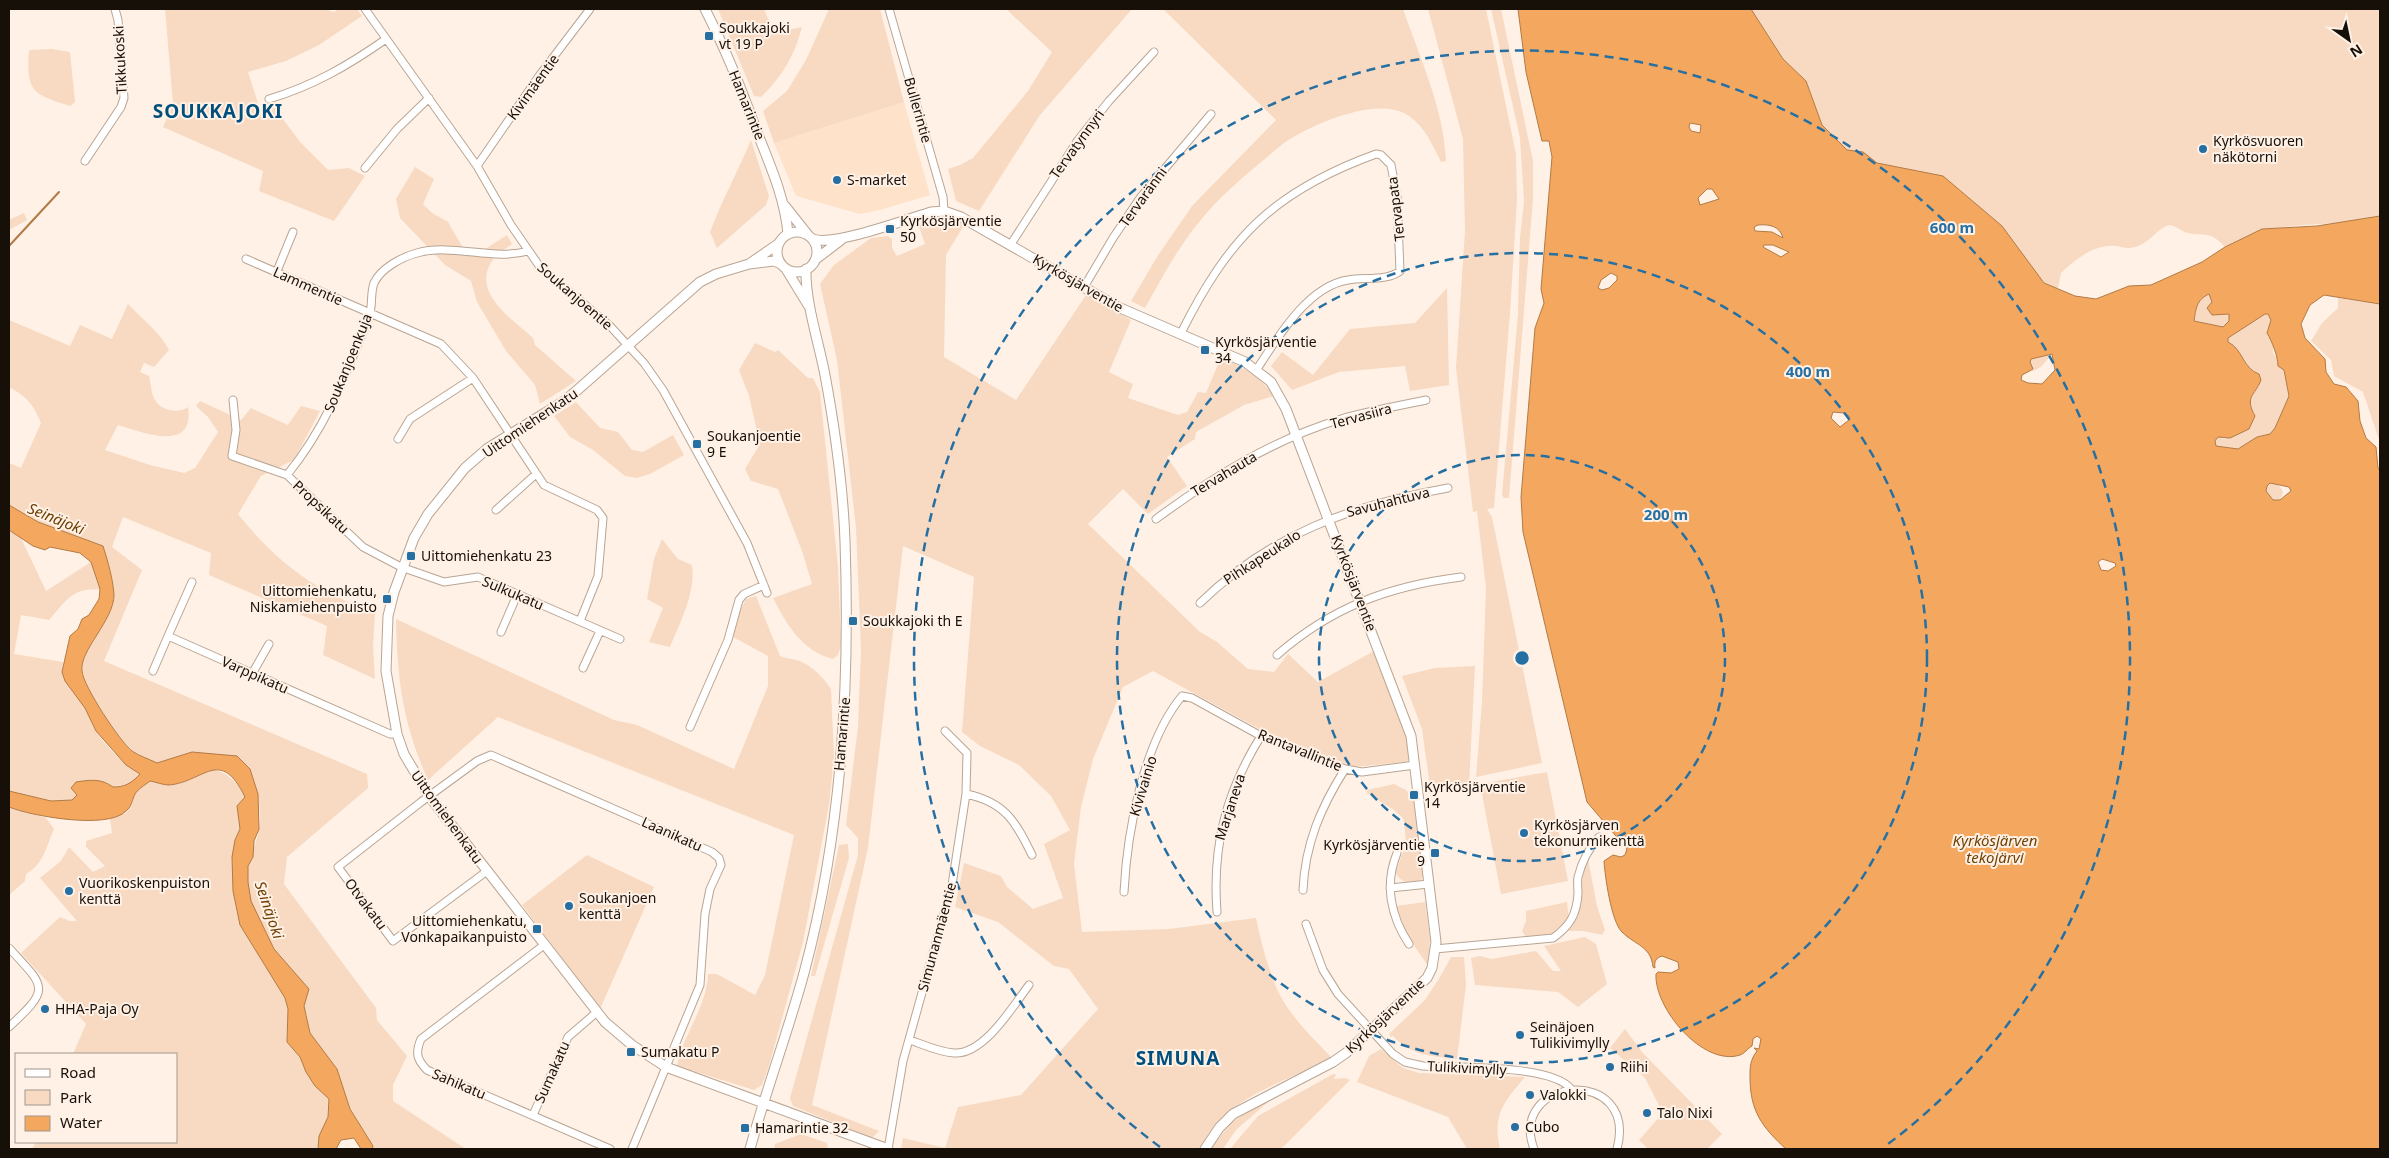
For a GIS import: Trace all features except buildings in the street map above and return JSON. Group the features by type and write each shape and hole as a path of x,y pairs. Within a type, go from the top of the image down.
{"street":[{"name":"Tikkukoski","path":"86,162 121,107 124,98 118,20 115,9"},
{"name":"Soukanjoentie","path":"365,9 477,166 528,251 540,267 555,282 610,326 644,363 674,410 747,543 767,593"},
{"name":"Kivimäentie","path":"477,166 539,76 590,9"},
{"name":"Hamarintie","path":"705,9 735,75 784,204 788,234"},
{"name":"Bullerintie","path":"888,9 943,197 944,212"},
{"path":"269,99 291,93 328,76 386,39"},
{"name":"Tervatynnyri","path":"1011,244 1078,140 1109,101 1154,52"},
{"path":"366,168 387,140 429,98"},
{"name":"Tervaränni","path":"1084,287 1113,238 1140,198 1211,114"},
{"name":"Tervapata","path":"1181,333 1213,274 1229,251 1269,211 1318,178 1342,166 1376,154 1381,155 1391,165 1398,197 1400,271 1391,276 1346,280 1330,285 1315,294 1287,327 1257,369"},
{"name":"Hamarintie","path":"784,204 810,237"},
{"name":"Kyrkösjärventie","path":"810,237 820,242 842,239 931,212 944,212 961,217 1129,313 1181,333 1257,369 1280,394 1412,736 1435,950 1432,968 1427,978 1371,1030 1333,1062 1233,1114 1219,1128 1205,1149"},
{"path":"277,271 293,232"},
{"path":"794,232 810,237 816,246 816,259 806,269 792,271 783,266 778,258 778,244 788,234 794,232"},
{"name":"Kyrkösjärventie","path":"816,259 842,239"},
{"name":"Uittomiehenkatu","path":"749,264 778,244"},
{"name":"Soukanjoenkuja","path":"287,476 316,438 334,402 370,314 375,282 385,270 401,259 419,252 459,251 517,254 528,251"},
{"name":"Lammentie","path":"246,259 441,344 473,378 544,485 597,510 603,518 598,576 580,620"},
{"name":"Uittomiehenkatu","path":"783,266 774,261 749,264 716,274 700,282 566,400 488,448 465,468 428,514 401,567 388,616 386,671 397,734 404,754 429,796 597,1012 632,1045 666,1067 888,1149"},
{"name":"Hamarintie","path":"783,266 811,309"},
{"name":"Hamarintie","path":"750,1149 804,972 824,881 831,838 845,706 847,672 844,529 825,378 811,309 806,269"},
{"path":"398,439 410,418 473,378"},
{"name":"Propsikatu","path":"233,400 236,430 232,456 287,476 363,547 401,567"},
{"name":"Tervasiira","path":"1296,435 1341,419 1426,400"},
{"name":"Tervahauta","path":"1156,519 1240,462 1296,435"},
{"path":"496,510 536,474"},
{"name":"Savuhahtuva","path":"1329,518 1386,500 1448,488"},
{"name":"Pihkapeukalo","path":"1200,603 1216,588 1256,558 1304,529 1329,518"},
{"name":"Sulkukatu","path":"401,567 444,582 478,577 620,639"},
{"path":"1277,655 1317,623 1361,602 1420,583 1462,577"},
{"path":"153,671 192,582"},
{"path":"690,727 728,640 739,600 744,594 764,585"},
{"path":"501,632 517,595"},
{"path":"583,668 600,631"},
{"name":"Varppikatu","path":"168,636 390,734 397,734"},
{"path":"252,674 269,644"},
{"name":"Kivivainio","path":"1124,892 1128,840 1145,769 1177,702 1182,696 1192,698"},
{"name":"Rantavallintie","path":"1192,698 1261,736 1345,769 1362,772 1415,765"},
{"name":"Simunanmäentie","path":"888,1149 903,1060 946,911 966,794 967,753 945,731"},
{"name":"Marjaneva","path":"1216,912 1214,879 1217,846 1223,819 1233,788 1261,736"},
{"name":"Laanikatu","path":"429,796 477,761 491,755 712,852 719,858 721,866 710,889 704,914 700,985 666,1067"},
{"path":"1303,890 1304,869 1316,821 1345,769"},
{"path":"966,794 986,798 1010,816 1018,827 1032,855"},
{"name":"Otvakatu","path":"429,796 338,867 393,941 486,871"},
{"path":"1435,950 1554,938 1566,929 1573,918 1577,907 1578,879 1585,856 1588,848 1599,837"},
{"path":"1397,854 1391,874 1390,888 1396,922 1410,944"},
{"path":"1390,888 1429,884"},
{"name":"Tulikivimylly","path":"1306,924 1323,970 1338,994 1393,1054 1405,1062 1431,1067 1534,1072 1562,1079 1572,1089 1596,1094 1607,1103 1615,1114 1619,1127 1616,1149"},
{"name":"Sahikatu","path":"544,945 421,1039 416,1050 419,1062 427,1070 610,1149"},
{"path":"9,948 40,984 40,992 37,998 9,1026"},
{"path":"910,1040 955,1053 970,1051 984,1041 1029,985"},
{"name":"Sumakatu","path":"533,1116 568,1037 597,1012"},
{"path":"632,1149 666,1067"},
{"path":"1534,1149 1530,1136 1535,1114 1549,1097 1572,1089"}],"shaded area":[{"path":"904,102 930,195 860,214 796,196 774,143"}],"green space":[{"path":"165,9 324,9 334,12 339,9 357,9 362,16 319,45 286,61 248,72 260,109 274,107 300,142 328,170 349,168 365,176 334,221 259,191 263,171 163,127 173,104"},
{"path":"718,9 764,9 774,33 802,27 796,47 787,65 761,97 754,96"},
{"path":"829,9 880,9 904,102 774,143 763,111 787,91 806,60"},
{"path":"1006,9 1132,9 1040,115 979,211 956,201 948,169 973,158 1028,91 1052,52"},
{"path":"1163,9 1403,9 1436,103 1441,122 1446,161 1441,162 1428,136 1415,120 1397,110 1382,108 1365,110 1331,119 1315,126 1284,143 1215,204 1185,241 1145,308 1131,301 1157,257 1192,206 1276,120"},
{"path":"1428,9 1486,9 1516,154 1517,200 1510,313 1494,508 1487,509 1492,517 1542,763 1476,777 1482,702 1486,588 1477,511 1473,512 1456,368 1465,231 1463,139"},
{"path":"1491,9 1501,9 1533,161 1533,199 1509,498 1504,498 1502,495 1518,314 1520,238 1524,201 1520,138"},
{"path":"1751,9 2380,9 2380,216 2344,222 2276,228 2253,234 2225,247 2211,236 2188,233 2169,225 2138,246 2129,248 2107,246 2085,254 2061,273 2058,289 2044,283 2002,226 1943,176 1876,163 1863,152 1847,150 1822,125 1806,81 1783,59"},
{"path":"52,49 70,52 75,102 70,106 40,94 31,83 28,64 29,50"},
{"path":"751,140 769,196 766,205 717,248 710,232"},
{"path":"415,167 434,179 423,204 432,213 448,222 463,248 479,253 507,235 512,244 494,258 488,270 486,282 490,293 504,313 533,338 535,345 576,381 540,404 535,385 506,351 477,302 471,281 445,265 400,218 396,199"},
{"path":"24,213 27,220 9,230 9,220"},
{"path":"936,217 947,218 964,225 946,255 944,357 1016,400 1086,295 1131,320 1109,372 1133,384 1128,398 1178,415 1187,412 1198,392 1206,393 1221,357 1250,373 1269,389 1274,396 1244,405 1196,432 1195,439 1167,457 1187,486 1148,514 1123,489 1088,524 1200,632 1217,642 1248,669 1274,672 1288,654 1318,682 1374,651 1405,729 1410,758 1406,762 1354,767 1267,733 1153,671 1123,687 1093,759 1081,807 1074,864 1082,932 1169,929 1256,918 1267,963 1282,999 1302,1026 1333,1059 1269,1087 1239,1104 1214,1126 1199,1149 901,1149 903,1138 945,1148 958,1107 1021,1095 1098,1009 1069,969 1054,966 998,922 955,907 964,863 1001,876 1007,887 1033,909 1063,898 1044,844 1070,830 1051,796 1019,765 980,746 962,732 974,577 903,546 868,848 812,1105 879,1131 872,1138 793,1106 790,1098 858,855 858,838 846,825 858,726 861,650 856,528 837,360 820,284 834,265 871,238 888,236 892,239 892,248 897,256 925,244 918,224"},
{"path":"1447,288 1449,385 1410,391 1405,366 1339,372 1292,390 1271,366 1282,352 1313,375 1350,329 1415,323"},
{"path":"2209,294 2212,302 2229,314 2229,321 2223,327 2194,322 2199,302 2204,296"},
{"path":"2338,298 2380,304 2380,443 2363,392 2334,376 2331,360 2311,341 2322,323 2338,308"},
{"path":"128,304 156,331 169,350 154,367 144,363 140,372 149,376 154,398 161,407 175,411 188,407 188,422 183,431 175,435 165,436 140,432 118,425 105,450 150,465 184,473 195,468 218,432 208,417 196,406 200,401 241,420 251,408 288,425 301,406 320,411 294,460 261,476 238,514 265,545 296,572 332,595 375,613 373,647 375,679 323,655 327,626 209,575 211,553 123,517 112,547 142,570 104,661 367,774 368,788 287,857 284,884 376,1008 377,1020 407,1056 393,1085 393,1101 466,1149 372,1149 373,1146 350,1109 337,1069 310,1033 304,1006 309,989 282,959 269,940 249,898 247,887 248,866 260,822 257,791 250,769 192,752 157,763 135,753 126,746 95,701 82,671 86,654 113,605 114,595 110,570 103,546 38,522 9,505 9,463 21,468 41,423 29,402 9,387 9,320 70,346 80,325 112,339"},
{"path":"2265,314 2268,314 2271,320 2267,333 2273,342 2273,353 2284,370 2289,396 2275,428 2270,434 2257,437 2238,449 2216,446 2215,442 2218,437 2224,439 2255,416 2250,407 2250,396 2259,386 2246,361 2233,345 2228,342 2228,338"},
{"path":"755,343 775,352 778,350 808,378 813,378 820,392 838,567 841,645 838,655 833,659 813,650 797,636 773,598 812,584 802,551 778,489 751,481 745,469 760,444 749,396 739,370"},
{"path":"2052,354 2041,367 2031,372 2033,369 2029,362 2031,359"},
{"path":"576,402 600,428 618,432 632,450 643,452 673,435 684,455 650,474 636,478 625,476 593,450 570,437 554,416"},
{"path":"2270,483 2275,483 2282,490 2280,500 2273,500 2266,491 2266,486"},
{"path":"9,530 21,538 46,591 91,562 100,590 76,593 65,601 49,620 21,615 14,654 63,662 66,680 86,709 100,737 116,755 140,774 131,783 113,787 107,782 77,795 72,800 51,801 9,791"},
{"path":"662,539 678,559 692,565 693,575 692,586 682,618 670,647 649,642 663,608 647,599 654,559"},
{"path":"756,596 780,656 806,664 831,689 834,756 829,805 803,942 769,1066 762,1085 754,1090 677,1066 684,1043 704,998 708,974 717,974 755,995 765,975 794,835 498,717 428,780 419,760 403,701 398,662 396,619 614,720 637,725 734,769 768,686 768,656 733,637 740,611 746,599"},
{"path":"1475,666 1469,786 1430,787 1422,729 1402,676 1435,668"},
{"path":"209,769 221,772 231,778 245,797 237,806 240,829 235,840 233,891 240,925 285,998 288,1009 287,1042 300,1057 306,1072 315,1086 329,1099 328,1117 319,1136 318,1149 32,1149 35,1143 178,1143 178,1053 73,1053 86,1024 21,953 60,917 70,921 77,921 40,878 61,861 69,847 93,872 105,866 86,847 86,841 112,833 110,819 126,813 132,804 135,793 150,781 174,782"},
{"name":"Kyrkösjärven tekonurmikenttä","path":"1547,772 1568,881 1501,894 1480,784"},
{"path":"1394,784 1406,790 1414,798 1423,877 1420,882 1405,882 1395,872 1406,845 1404,819 1394,810 1367,793 1367,790"},
{"path":"9,807 46,818 54,829 41,860 26,874 25,881 9,895"},
{"path":"848,844 849,858 815,976 811,976 839,845"},
{"path":"587,855 654,887 600,1009 522,905"},
{"path":"1588,859 1597,906 1605,930 1602,935 1584,931 1568,931 1579,910 1584,873"},
{"path":"1425,902 1430,940 1428,966 1403,929 1396,906"},
{"path":"1567,902 1569,920 1559,929 1545,936 1526,937 1522,931 1526,921 1526,911"},
{"path":"1585,937 1596,944 1607,984 1578,1007 1558,992 1475,985 1471,958 1480,956 1492,959 1536,951 1553,971 1561,971 1544,946"},
{"path":"1451,957 1464,957 1466,985 1457,1059 1422,1054 1407,1048 1389,1034 1425,1000"},
{"path":"1625,1029 1642,1052 1722,1134 1707,1149 1648,1149 1639,1140 1663,1113 1645,1078 1610,1048"},
{"path":"1381,1049 1403,1068 1419,1073 1525,1077 1511,1094 1499,1118 1498,1137 1500,1149 1467,1149 1448,1117 1357,1082 1369,1056"},
{"path":"1336,1074 1334,1079 1346,1078 1350,1080 1281,1149 1230,1149 1258,1116"},
{"path":"1266,1100 1268,1102 1236,1130 1223,1149 1210,1149 1232,1122"},
{"path":"801,1134 827,1143 828,1149 774,1149 775,1144"}],"water":[{"name":"Kyrkösjärven tekojärvi","path":"1518,9 1751,9 1783,59 1806,81 1822,125 1847,150 1863,152 1877,163 1943,176 2002,226 2044,283 2075,296 2096,299 2129,286 2151,285 2202,262 2225,247 2262,229 2317,226 2380,216 2380,304 2324,295 2310,305 2301,324 2305,338 2325,359 2326,372 2334,384 2346,387 2358,401 2360,421 2366,438 2376,447 2380,471 2380,1149 1786,1149 1764,1126 1752,1100 1750,1067 1757,1051 1754,1048 1759,1049 1761,1039 1757,1036 1753,1039 1752,1046 1740,1055 1726,1056 1711,1052 1697,1044 1683,1032 1663,1003 1656,974 1658,972 1671,973 1679,969 1678,962 1662,956 1656,960 1655,968 1653,967 1652,960 1646,950 1622,932 1615,918 1609,898 1604,861 1613,855 1621,857 1625,855 1627,849 1587,802 1523,532 1521,497 1535,328 1544,303 1541,289 1552,157 1549,141 1542,141 1526,72","holes":["1690,123 1701,125 1700,133 1691,131","1707,189 1712,189 1719,199 1700,205 1698,198","1766,225 1777,228 1783,238 1772,232 1755,231 1754,227","1764,245 1773,245 1789,252 1781,257 1763,247","1611,273 1617,276 1617,280 1609,288 1602,290 1598,288 1601,280","2209,294 2212,302 2207,308 2212,315 2229,314 2229,321 2223,327 2194,321 2199,302","2265,314 2268,314 2271,320 2267,333 2271,340 2278,366 2284,370 2289,396 2275,428 2270,434 2257,437 2238,449 2216,446 2215,441 2218,437 2230,438 2249,429 2255,416 2250,400 2261,380 2259,374 2246,364 2237,349 2228,342 2228,338","2052,354 2055,370 2042,384 2028,383 2021,380 2022,375 2033,369 2030,362 2031,359","1833,412 1844,413 1849,416 1849,420 1840,427 1831,418","2270,483 2289,487 2291,491 2280,500 2273,500 2266,491","2102,559 2115,563 2116,566 2108,571 2101,570 2098,562"]},
{"path":"9,505 38,522 103,546 113,583 113,605 86,654 82,671 95,701 127,746 135,753 157,763 192,752 237,756 250,769 258,794 259,829 254,841 253,857 248,866 251,901 274,949 309,989 304,1006 310,1033 337,1069 350,1109 373,1146 372,1149 361,1149 354,1138 341,1140 336,1149 318,1149 319,1136 328,1117 329,1099 315,1086 306,1072 300,1057 287,1042 288,1009 285,998 240,925 233,891 232,857 235,840 240,829 237,806 245,797 228,773 219,770 211,771 181,783 169,785 150,781 136,792 131,805 126,811 117,817 103,820 69,820 20,811 9,807 9,791 51,801 72,800 77,795 71,788 76,782 95,780 117,787 128,784 140,774 126,765 96,731 85,708 65,681 62,672 70,636 78,629 82,619 89,615 99,599 100,589 91,562 80,553 50,547 45,550 33,546 9,530"}],"waterway":[{"path":"9,246 59,192"}],"place":[{"name":"Soukkajoki vt 19 P","path":"709,36"},
{"name":"Kyrkösvuoren näkötorni","path":"2203,149"},
{"name":"S-market","path":"837,180"},
{"name":"Kyrkösjärventie 50","path":"890,229"},
{"name":"Kyrkösjärventie 34","path":"1205,350"},
{"name":"Soukanjoentie 9 E","path":"697,444"},
{"name":"Uittomiehenkatu 23","path":"411,556"},
{"name":"Uittomiehenkatu, Niskamiehenpuisto","path":"387,599"},
{"name":"Soukkajoki th E","path":"853,621"},
{"name":"Kyrkösjärventie 14","path":"1414,795"},
{"name":"Kyrkösjärven tekonurmikenttä","path":"1524,833"},
{"name":"Kyrkösjärventie 9","path":"1435,853"},
{"name":"Vuorikoskenpuiston kenttä","path":"69,891"},
{"name":"Soukanjoen kenttä","path":"569,906"},
{"name":"Uittomiehenkatu, Vonkapaikanpuisto","path":"537,929"},
{"name":"HHA-Paja Oy","path":"45,1009"},
{"name":"Seinäjoen Tulikivimylly","path":"1520,1035"},
{"name":"Sumakatu P","path":"631,1052"},
{"name":"Riihi","path":"1610,1067"},
{"name":"Valokki","path":"1530,1095"},
{"name":"Talo Nixi","path":"1647,1113"},
{"name":"Cubo","path":"1515,1127"},
{"name":"Hamarintie 32","path":"745,1128"}],"district":[{"name":"SOUKKAJOKI","path":"218,111"},
{"name":"SIMUNA","path":"1178,1058"}],"water label":[{"name":"Seinäjoki","path":"56,519"},
{"name":"Seinäjoki","path":"269,910"}]}
